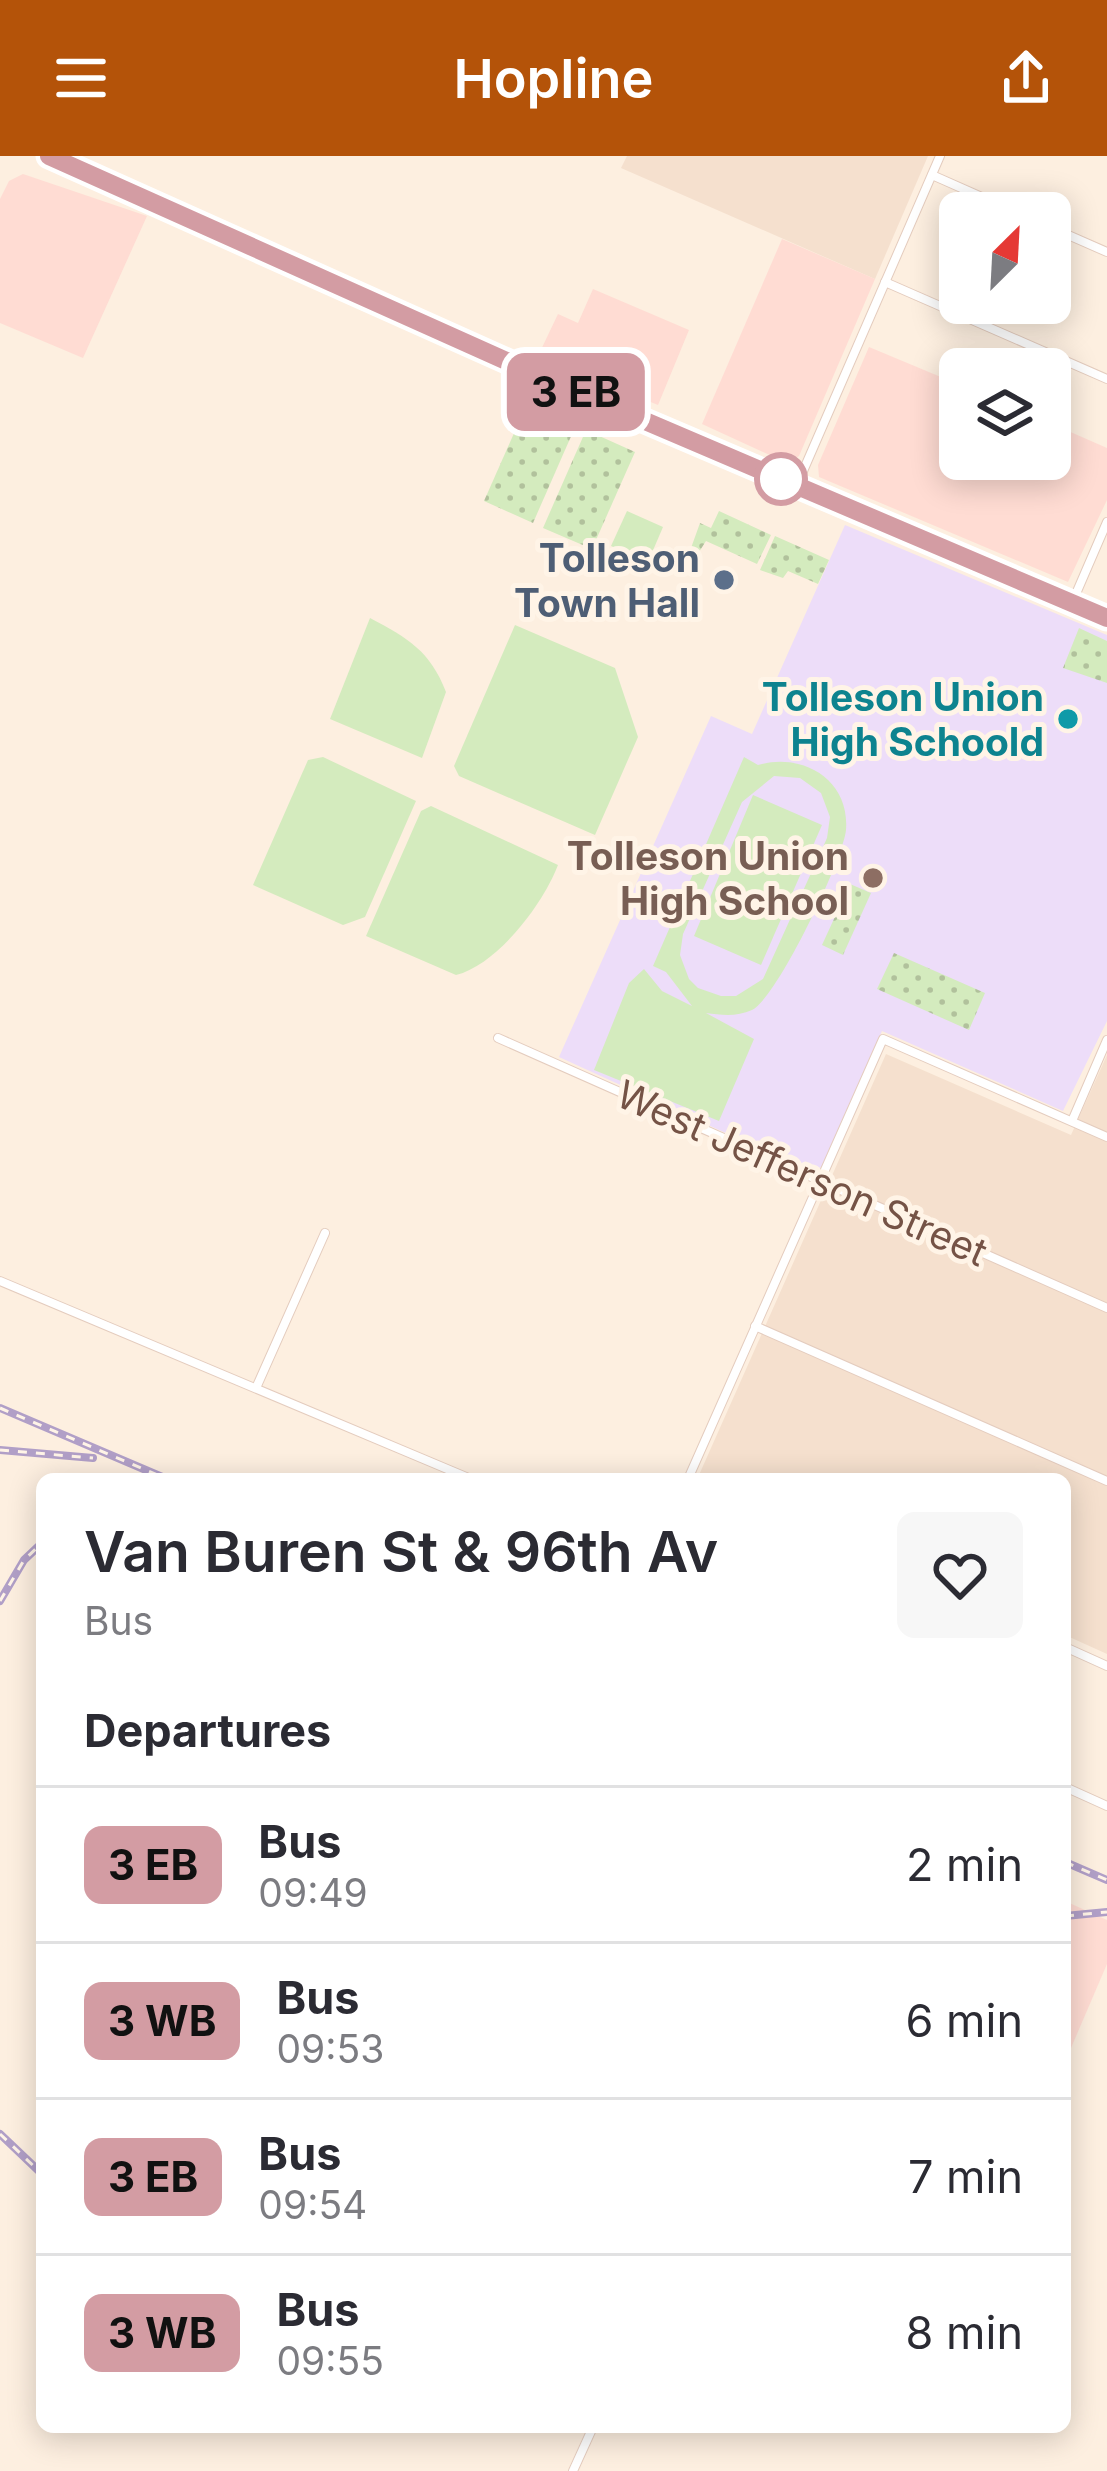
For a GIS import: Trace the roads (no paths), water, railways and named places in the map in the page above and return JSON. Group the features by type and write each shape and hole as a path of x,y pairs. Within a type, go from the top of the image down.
{"main road":[{"path":"49,156 1107,618"}],"street":[{"path":"796,485 940,156"},
{"path":"932,175 970,192"},
{"path":"1071,236 1107,252"},
{"path":"885,282 1107,379"},
{"path":"1072,603 1107,522"},
{"name":"West Jefferson Street","path":"498,1038 1107,1308"},
{"path":"691,1473 883,1039 1107,1137"},
{"path":"1072,1121 1107,1040"},
{"path":"256,1388 325,1233"},
{"path":"0,1281 457,1473"},
{"path":"755,1326 1107,1481"},
{"path":"1071,1650 1107,1666"},
{"path":"1071,1790 1107,1806"},
{"path":"574,2471 590,2433"}],"railway":[{"path":"0,1408 153,1473"},
{"path":"0,1450 93,1458"},
{"path":"0,1601 36,1549"},
{"path":"1071,1865 1107,1880"},
{"path":"1071,1915 1107,1912"},
{"path":"0,2134 36,2168"}],"place":[{"name":"Tolleson Town Hall","path":"724,580"},
{"name":"Tolleson Union High Schoold","path":"1068,719"},
{"name":"Tolleson Union High School","path":"873,878"}]}
